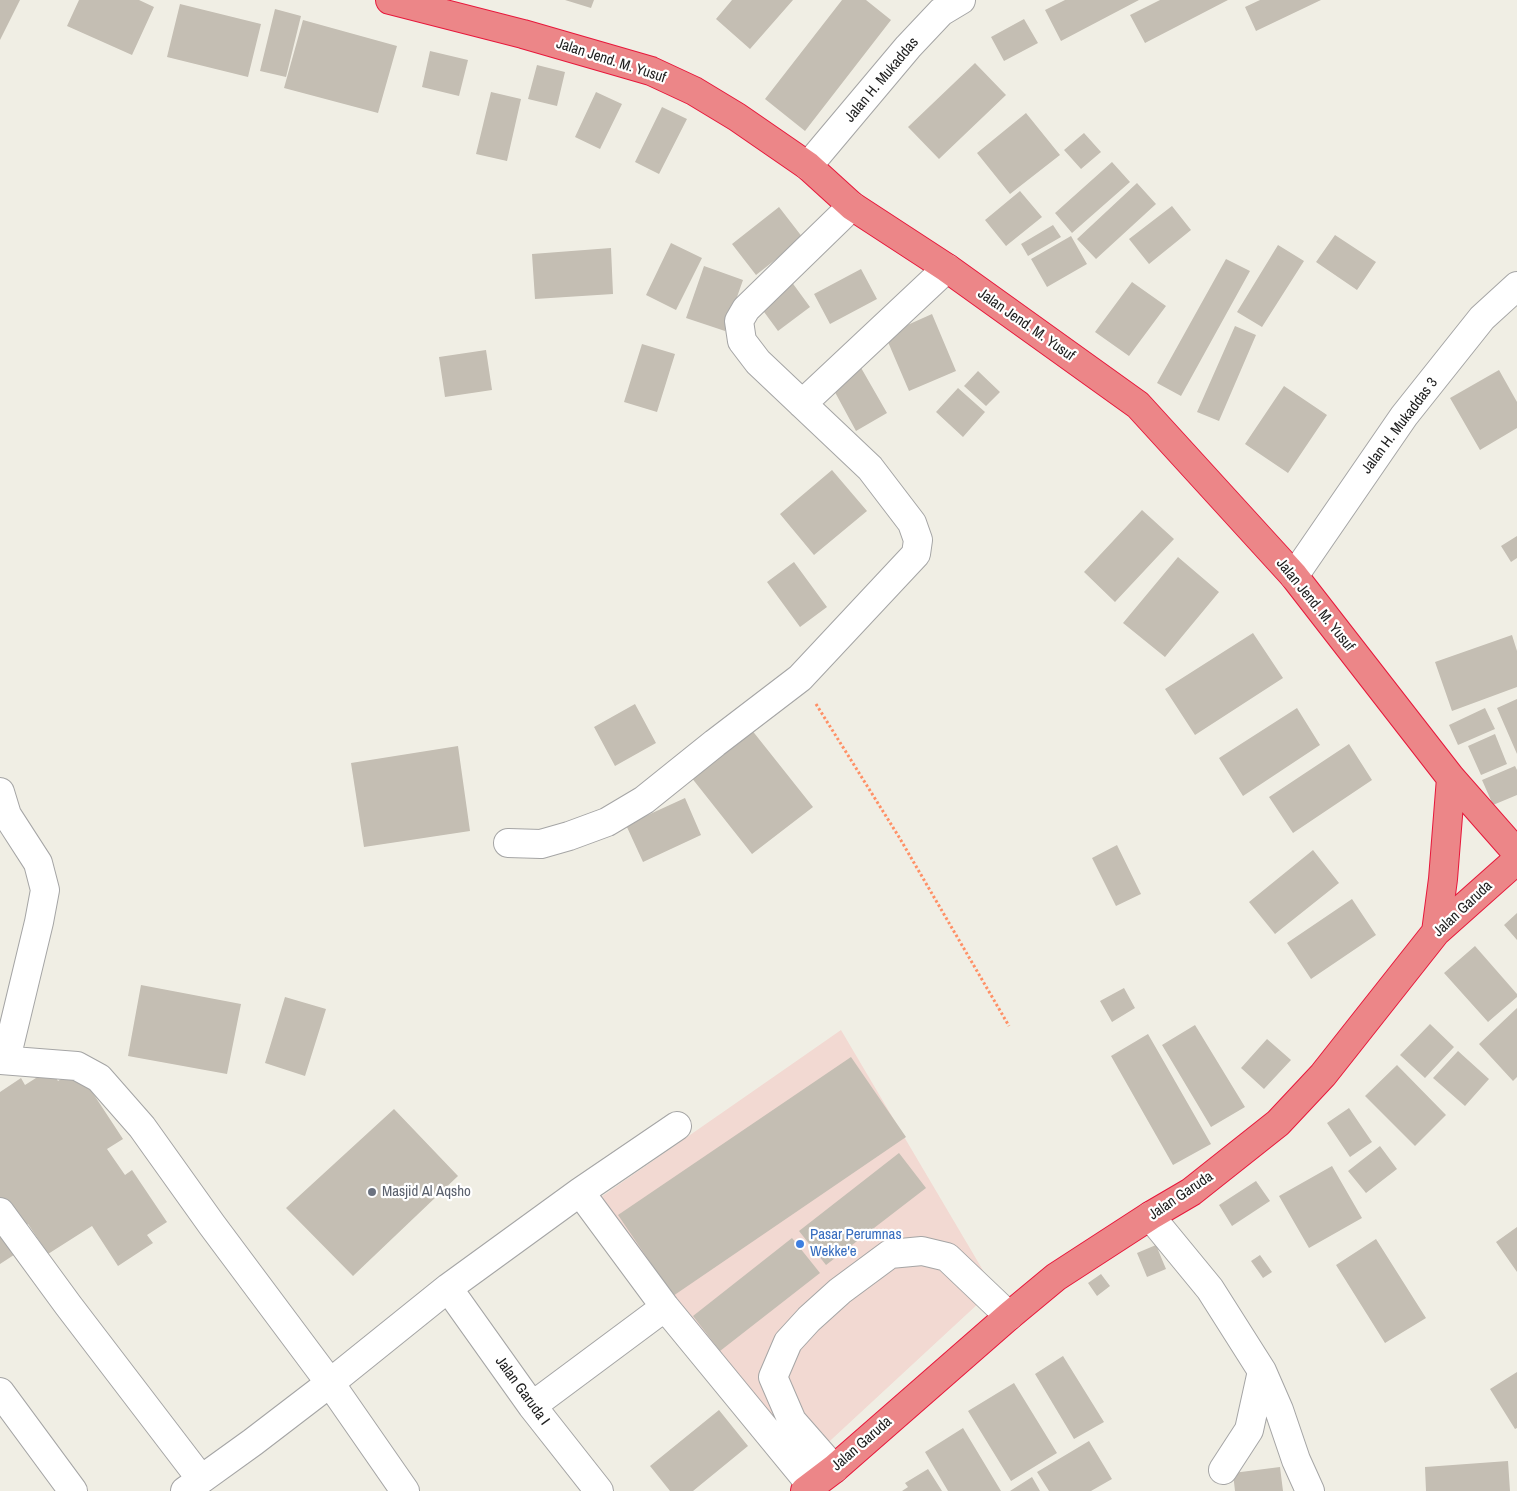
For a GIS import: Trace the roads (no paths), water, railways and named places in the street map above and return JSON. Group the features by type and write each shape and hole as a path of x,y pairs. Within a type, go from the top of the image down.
{"highway":[{"name":"Jalan Jend. M. Yusuf","path":"390,0 523,34 651,71 694,91 737,117 808,166 852,206 947,268 1138,405 1294,576 1451,778 1517,853"},
{"path":"1436,932 1443,879 1451,778"},
{"name":"Jalan Garuda","path":"809,1488 834,1470 1008,1316 1056,1277 1150,1216 1191,1192 1278,1123 1323,1075 1436,932 1517,860"}],"street":[{"name":"Jalan H. Mukaddas","path":"808,166 945,4"},
{"path":"508,843 541,844 569,836 607,822 644,800 800,678 916,554 918,540 912,524 870,468 758,362 742,341 739,320 746,309 852,206"},
{"path":"802,404 947,268"},
{"name":"Jalan H. Mukaddas 3","path":"1294,576 1404,416 1482,318 1517,286"},
{"path":"0,792 7,815 38,863 45,890 39,922 3,1060 77,1066 99,1078 142,1127 212,1225 330,1383 405,1491"},
{"path":"0,1212 107,1357 193,1485 330,1383 448,1288 580,1192 677,1126"},
{"path":"580,1192 666,1307 809,1488"},
{"path":"1150,1216 1210,1289 1262,1371 1280,1410 1296,1460 1310,1491"},
{"path":"834,1470 792,1421 773,1377 788,1342 809,1319 840,1291 890,1254 922,1251 947,1257 1008,1316"},
{"name":"Jalan Garuda I","path":"448,1288 532,1406 599,1491"},
{"path":"532,1406 666,1307"},
{"path":"1223,1470 1249,1430 1262,1371"},
{"path":"0,1392 73,1491"}],"place":[{"name":"Masjid Al Aqsho","path":"372,1192"},
{"name":"Pasar Perumnas Wekke'e","path":"800,1244"}]}
